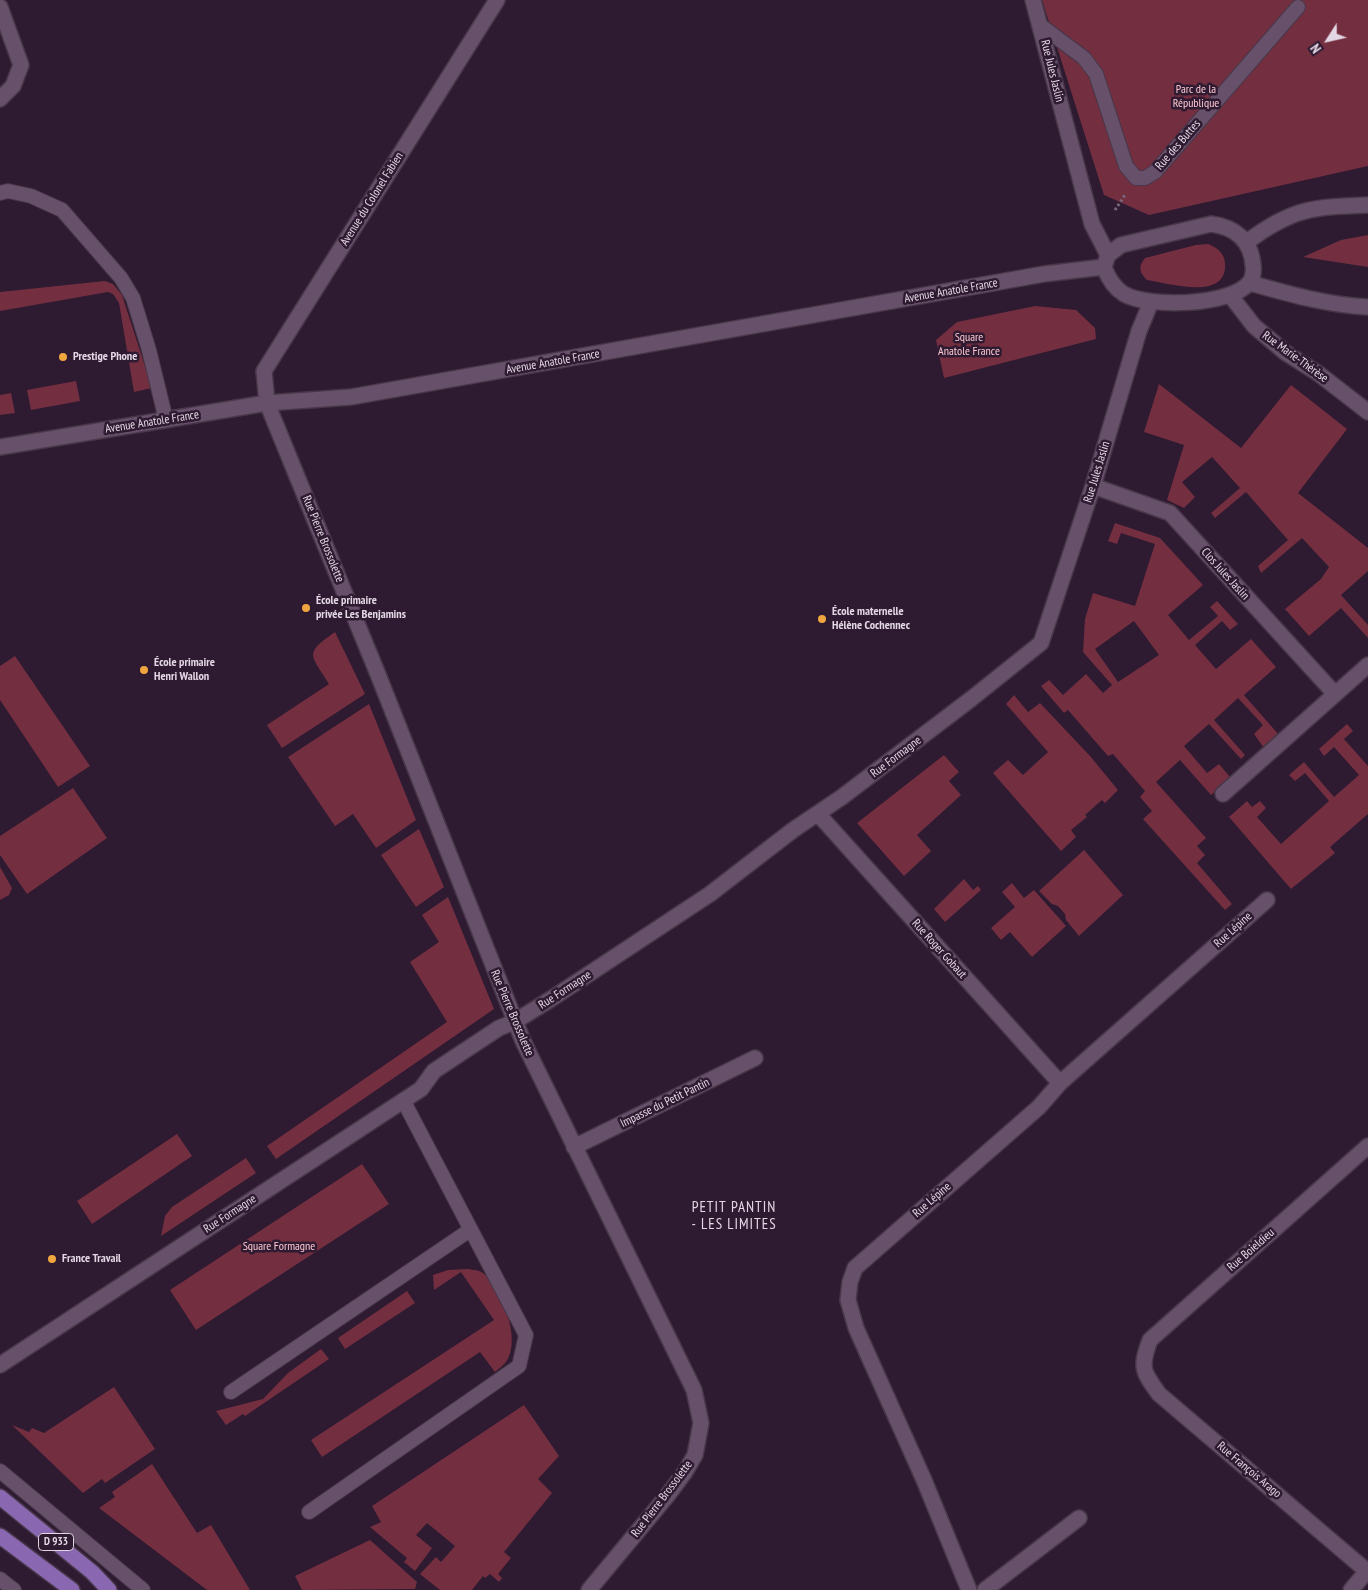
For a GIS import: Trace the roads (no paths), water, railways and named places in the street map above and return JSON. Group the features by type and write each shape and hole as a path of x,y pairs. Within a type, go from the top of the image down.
{"main road":[{"name":"D 933","path":"0,1497 92,1572 109,1590"},
{"name":"D 933","path":"0,1536 72,1590"}],"street":[{"name":"Avenue du Colonel Fabien","path":"267,403 264,371 497,0"},
{"name":"Rue Jules Jaslin","path":"1033,0 1092,224 1106,261 1110,282 1124,294 1151,302 1194,302 1230,295 1250,283"},
{"path":"0,7 21,65 13,86 0,99"},
{"path":"1247,242 1271,224 1299,212 1328,206 1368,205"},
{"path":"1106,261 1114,249 1128,242 1211,224 1236,231 1247,242 1253,257 1254,270 1250,283 1306,298 1348,306 1368,307"},
{"name":"Avenue Anatole France","path":"0,447 267,403 351,397 1044,274 1106,261"},
{"name":"Rue Marie-Thérèse","path":"1230,295 1260,331 1286,353 1320,374 1368,412"},
{"name":"Rue Jules Jaslin","path":"1041,643 1093,486 1139,331 1151,302"},
{"name":"Rue Pierre Brossolette","path":"267,403 379,678 514,1022 694,1390 701,1423 695,1454 685,1472 589,1590"},
{"name":"Clos Jules Jaslin","path":"1093,486 1170,513 1335,694"},
{"name":"Rue Formagne","path":"0,1364 421,1089 434,1071 499,1028 514,1022 710,894 794,830 819,815 1041,643"},
{"path":"1223,794 1368,665"},
{"name":"Rue Roger Gobaut","path":"819,815 1060,1083"},
{"name":"Rue Lépine","path":"969,1590 924,1480 856,1328 848,1300 850,1282 855,1268 1039,1107 1060,1083 1267,900"},
{"name":"Impasse du Petit Pantin","path":"574,1147 756,1058"},
{"name":"Rue Boieldieu","path":"1143,1359 1150,1340 1160,1330 1366,1152"},
{"name":"Rue François Arago","path":"1143,1359 1146,1376 1159,1394 1368,1572"},
{"path":"985,1590 1078,1518"},
{"path":"1352,1590 1368,1572"}],"lane":[{"name":"Rue des Buttes","path":"1040,25 1084,58 1096,74 1126,166 1136,178 1145,178 1155,172 1298,7"},
{"path":"0,192 8,191 31,196 62,210 121,278 133,298 149,350 166,420"},
{"path":"309,1512 519,1366 526,1335 404,1100"},
{"path":"231,1392 470,1230"},
{"path":"0,1471 143,1590"},
{"path":"0,1578 14,1590"}],"place":[{"name":"Prestige Phone","path":"63,357"},
{"name":"École primaire privée Les Benjamins","path":"306,608"},
{"name":"École maternelle Hélène Cochennec","path":"822,619"},
{"name":"École primaire Henri Wallon","path":"144,670"},
{"name":"France Travail","path":"52,1259"}],"district":[{"name":"PETIT PANTIN - LES LIMITES","path":"734,1216"}],"park label":[{"name":"Parc de la République","path":"1196,97"},
{"name":"Square Anatole France","path":"969,345"},
{"name":"Square Formagne","path":"279,1247"}]}
